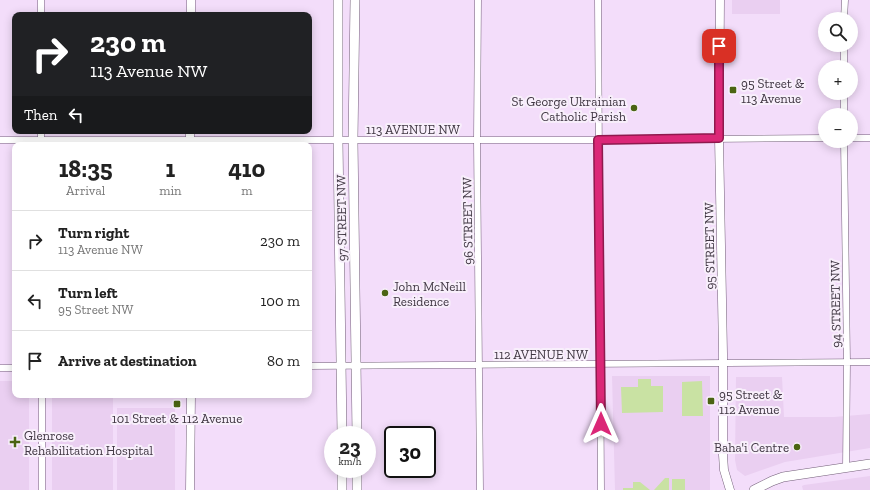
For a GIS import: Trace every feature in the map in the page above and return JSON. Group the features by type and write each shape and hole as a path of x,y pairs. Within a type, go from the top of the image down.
{"main road":[{"name":"97 STREET NW","path":"338,0 338,140 342,426"},
{"name":"97 STREET NW","path":"356,0 353,140 357,426"},
{"path":"754,490 772,481 797,474 870,464"},
{"path":"342,478 342,490"},
{"path":"357,478 357,490"},
{"path":"767,490 772,481"}],"street":[{"path":"41,0 41,12"},
{"path":"190,12 191,0"},
{"name":"96 STREET NW","path":"478,0 477,140 480,490"},
{"path":"598,0 601,490"},
{"name":"95 STREET NW","path":"720,0 719,138 723,455 724,470 730,490"},
{"path":"844,12 845,0"},
{"name":"113 AVENUE NW","path":"0,140 41,142 190,142 818,138"},
{"path":"858,138 870,138"},
{"name":"94 STREET NW","path":"844,148 847,362 846,468"},
{"name":"112 AVENUE NW","path":"312,366 870,362"},
{"path":"0,368 12,368"},
{"path":"42,398 42,490"},
{"path":"190,490 191,398"}],"shaded area":[{"path":"732,0 780,0 780,14 732,14"},
{"path":"612,376 710,376 710,490 615,490"},
{"path":"736,377 782,377 784,417 834,417 870,414 870,448 785,462 745,476 737,470 735,460"},
{"name":"Glenrose Rehabilitation Hospital","path":"0,381 12,381 12,398 29,398 29,490 0,490"},
{"path":"52,398 113,398 113,490 52,490"},
{"path":"117,408 175,408 175,490 117,490"},
{"path":"870,476 870,490 803,490 802,486 804,485"}],"green space":[{"path":"638,379 651,379 651,386 663,386 663,412 622,413 621,387 638,387"},
{"path":"702,381 703,416 682,416 682,382"},
{"path":"665,478 669,478 669,490 654,490"},
{"path":"672,479 685,479 685,490 672,490"},
{"path":"633,482 640,482 650,490 623,490 623,488 633,488"}],"place":[{"name":"95 Street & 113 Avenue","path":"733,90"},
{"name":"St George Ukrainian Catholic Parish","path":"634,108"},
{"name":"John McNeill Residence","path":"385,293"},
{"name":"95 Street & 112 Avenue","path":"711,401"},
{"name":"101 Street & 112 Avenue","path":"177,404"},
{"name":"Glenrose Rehabilitation Hospital","path":"15,442"},
{"name":"Baha'i Centre","path":"797,447"}],"route":[{"path":"601,424 598,140 719,138 719,46"}]}
